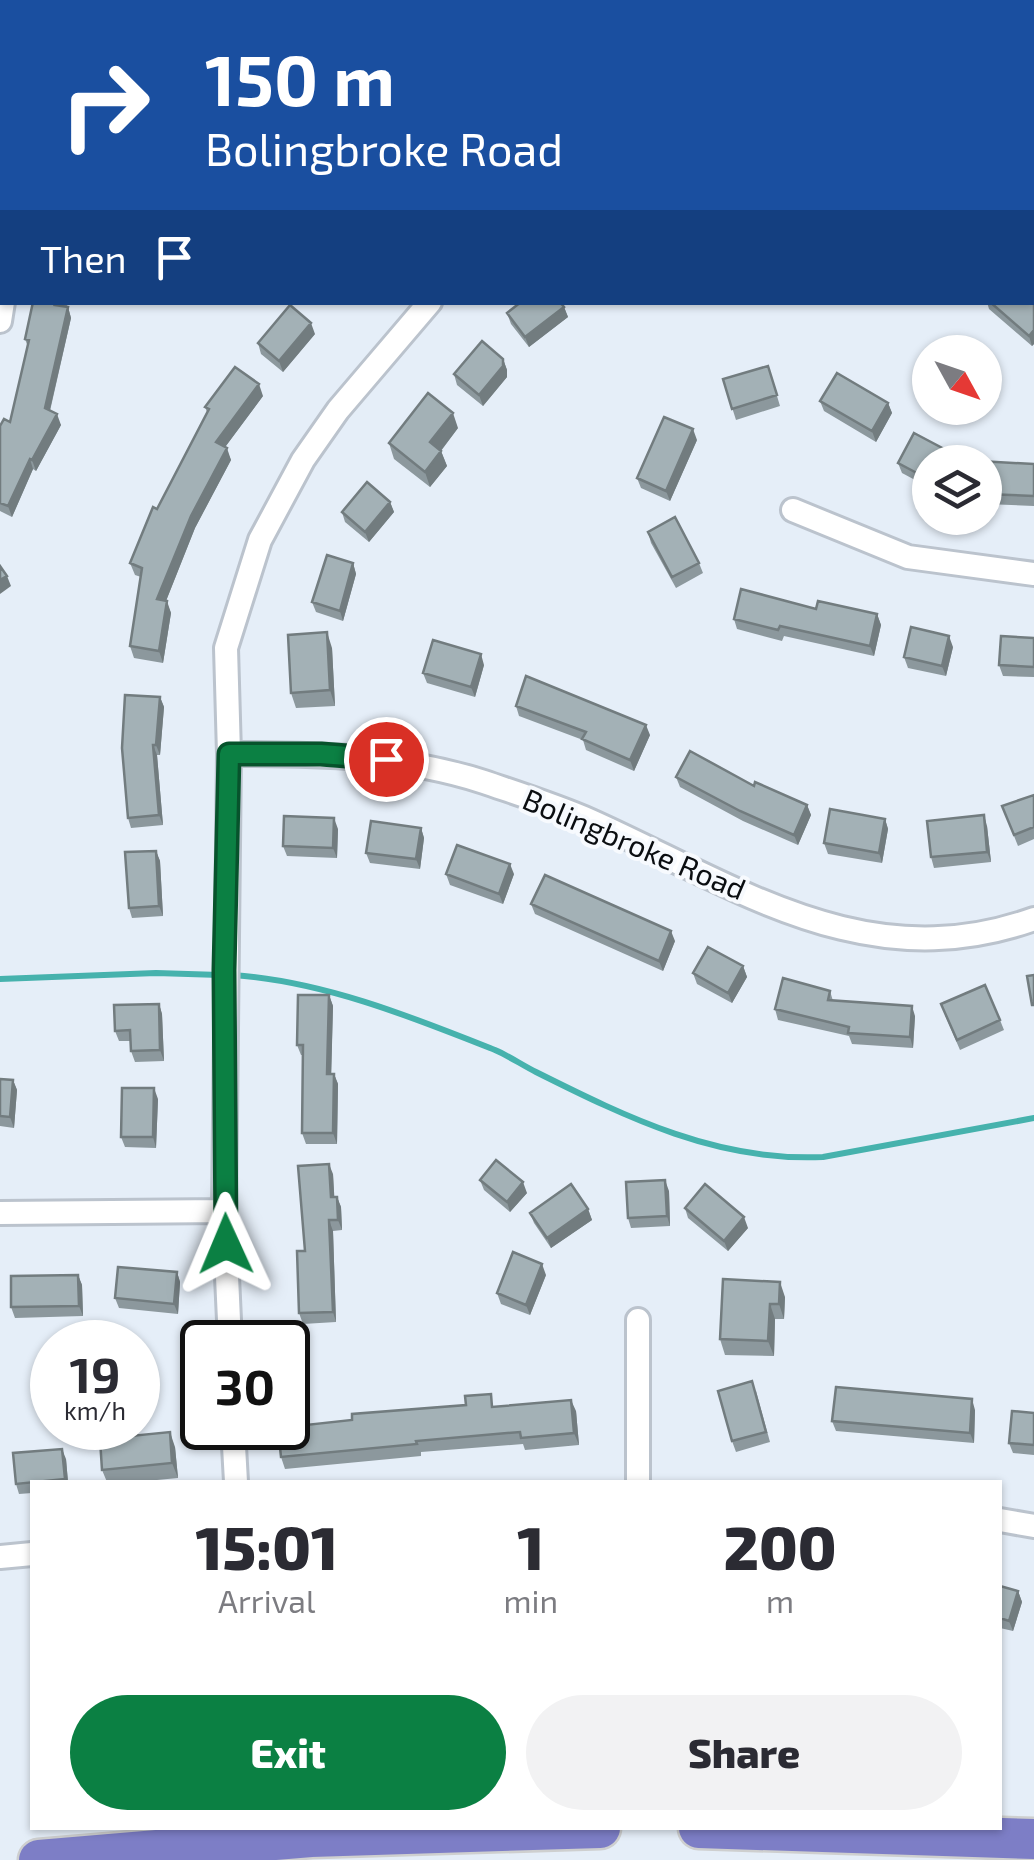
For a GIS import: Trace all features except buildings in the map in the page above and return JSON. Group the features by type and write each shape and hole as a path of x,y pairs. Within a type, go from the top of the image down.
{"highway":[{"path":"39,1860 312,1837 536,1830"},
{"path":"760,1830 1034,1839"}],"street":[{"path":"229,1320 224,1211 229,754 226,648 260,540 303,460 329,422 427,305"},
{"path":"792,510 908,557 1034,574"},
{"name":"Bolingbroke Road","path":"229,754 386,759 480,781 588,820 722,884 824,924 862,934 931,940 965,937 1034,919"},
{"path":"0,1212 224,1211"},
{"path":"638,1320 638,1480"},
{"path":"234,1450 236,1480"},
{"path":"1002,1520 1034,1526"},
{"path":"0,1557 30,1554"}],"waterway":[{"path":"0,979 156,973 220,975"},
{"path":"233,975 300,985 399,1013 495,1050 570,1089 675,1134 747,1152 823,1157 1034,1118"}],"route":[{"path":"226,1244 224,970 229,754 386,759"}]}
